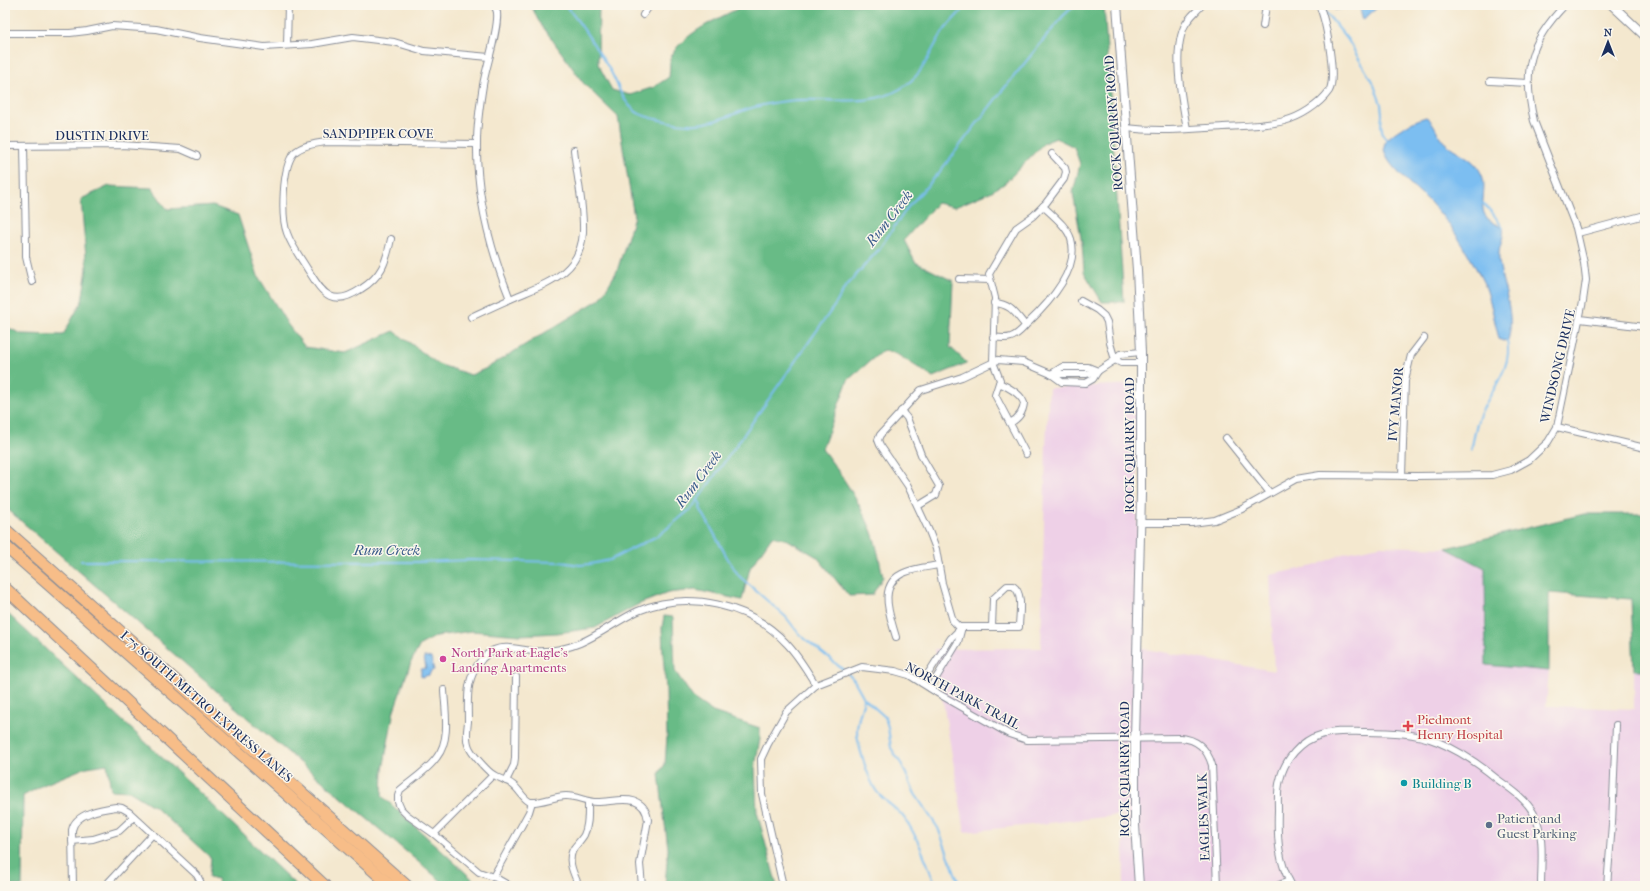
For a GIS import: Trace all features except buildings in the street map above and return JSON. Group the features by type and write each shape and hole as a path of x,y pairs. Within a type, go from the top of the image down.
{"highway":[{"path":"5,528 407,886"},
{"name":"I-75 SOUTH METRO EXPRESS LANES","path":"5,546 391,886"},
{"path":"5,588 325,886"}],"street":[{"path":"287,46 288,5"},
{"path":"494,5 497,13 496,28 480,105 477,144 481,193 486,224 494,256 510,299"},
{"path":"643,15 650,5"},
{"name":"ROCK QUARRY ROAD","path":"1117,5 1137,270 1141,352 1140,523 1135,739 1135,825 1139,886"},
{"path":"1187,129 1180,74 1180,39 1188,19 1202,5"},
{"path":"1264,26 1266,5"},
{"path":"1126,128 1138,130 1187,129 1257,125 1284,121 1319,103 1330,90 1332,81 1332,63 1319,5"},
{"name":"WINDSONG DRIVE","path":"1140,523 1192,523 1215,520 1242,509 1296,479 1320,475 1492,475 1511,470 1529,460 1548,442 1557,426 1580,319 1586,280 1578,233 1534,121 1530,105 1528,83 1529,69 1534,48 1545,27 1565,5"},
{"path":"1612,5 1645,36"},
{"path":"5,33 70,33 112,26 156,29 200,38 264,47 287,46 353,37 394,42 424,51 489,57"},
{"path":"1490,81 1528,83"},
{"name":"SANDPIPER COVE","path":"391,239 386,261 373,280 358,292 343,297 334,297 326,294 315,281 292,244 285,227 285,183 289,161 293,154 304,147 326,142 477,144"},
{"name":"DUSTIN DRIVE","path":"5,146 109,145 160,147 181,149 197,156"},
{"path":"24,146 26,256 32,282"},
{"path":"471,317 552,281 570,267 576,258 581,245 583,222 574,150"},
{"path":"1026,454 995,395 999,383 999,377 994,362 994,294 990,280 990,272 1016,228 1043,206 1059,187 1066,172 1064,166 1052,154"},
{"path":"993,337 1011,337 1025,326 1052,298 1069,267 1072,258 1072,243 1069,234 1043,206"},
{"path":"1578,233 1645,215"},
{"path":"959,279 990,280"},
{"path":"1082,302 1097,310 1104,316 1107,322 1110,343 1115,360 1121,363 1141,363"},
{"path":"994,303 1010,307 1025,326"},
{"path":"1580,319 1645,327"},
{"name":"IVY MANOR","path":"1402,476 1405,380 1411,355 1424,338"},
{"path":"992,627 993,599 1007,586 1013,586 1017,589 1019,594 1019,627 992,627 962,627 957,626 953,621 942,583 934,543 908,486 878,440 881,432 921,390 932,385 962,377 994,362 1001,360 1023,362 1051,374 1062,382 1086,383 1094,379 1098,371 1115,360 1120,354 1141,352"},
{"path":"1051,374 1062,367 1088,367 1098,371"},
{"path":"999,383 1014,391 1022,398 1024,403 1021,414 1016,420 1010,423"},
{"path":"901,411 907,418 920,454 939,486 936,496 918,506"},
{"path":"1557,426 1645,448"},
{"path":"1226,438 1270,493"},
{"path":"896,637 887,603 887,594 891,585 905,572 939,565"},
{"path":"642,886 640,864 648,825 647,816 644,809 638,803 627,799 588,802 568,796 532,802 524,799 514,785 493,775 472,753 468,744 469,685 476,668 487,654 494,650 506,648 535,651 564,648 580,643 639,611 675,602 700,602 724,606 740,612 756,619 772,630 787,643 816,685"},
{"path":"922,683 951,638 962,627"},
{"path":"930,688 958,642 962,627"},
{"name":"NORTH PARK TRAIL","path":"783,886 762,794 761,759 786,712 816,685 862,666 895,671 909,675 1010,734 1027,740 1094,738 1135,739"},
{"path":"506,781 513,769 515,758 516,677"},
{"path":"444,690 446,729 442,748 433,762 400,790 398,796 400,806 404,812 434,834 479,872 493,877 510,886"},
{"path":"1607,886 1612,824 1616,724"},
{"path":"1277,886 1291,883 1284,868 1279,851 1277,822 1280,780 1283,769 1290,758 1304,744 1321,735 1333,732 1394,732 1429,739 1452,748 1476,762 1523,800 1534,814 1538,824 1541,886"},
{"name":"EAGLES WALK","path":"1135,739 1184,738 1197,742 1207,753 1213,774 1217,886"},
{"path":"434,834 493,775"},
{"path":"493,877 529,812 532,802"},
{"path":"579,886 571,867 571,857 574,848 586,830 588,802"},
{"path":"73,886 73,824 81,816 116,807 124,809 134,816 198,876 201,886"},
{"path":"72,841 87,840 119,831 134,816"},
{"path":"105,886 153,834"}],"shaded area":[{"path":"1137,384 1138,648 1274,671 1270,575 1314,566 1345,553 1380,546 1446,548 1485,568 1486,665 1549,671 1546,706 1634,709 1634,670 1645,670 1645,886 1124,886 1123,815 965,832 934,649 1041,648 1046,443 1049,388"}],"green space":[{"path":"531,5 599,5 598,64 612,90 630,95 654,87 669,77 671,57 685,39 704,26 745,5 1104,5 1124,302 1102,302 1084,272 1082,244 1073,193 1080,164 1074,147 1056,138 1044,143 1004,184 990,192 955,207 937,203 904,240 915,262 953,281 950,347 967,363 933,377 895,353 883,350 848,380 822,449 853,494 871,529 883,577 872,595 849,596 817,557 788,540 772,536 750,568 742,600 695,590 668,593 639,604 595,628 557,633 520,635 472,631 437,636 420,645 411,662 394,710 383,770 382,796 480,886 447,886 252,722 5,507 5,326 21,334 63,335 82,301 87,269 81,199 109,186 152,188 167,209 213,206 238,215 258,276 288,325 305,347 345,353 394,331 438,364 471,375 487,368 600,299 617,271 634,217 618,117 584,84 538,20"},
{"path":"1584,514 1645,514 1645,670 1634,670 1631,599 1549,593 1549,671 1486,665 1485,568 1446,548"},
{"path":"6,612 297,886 219,886 217,879 209,877 211,858 155,807 129,791 111,790 107,764 87,767 43,785 23,796 22,886 5,886"},
{"path":"664,616 673,617 675,671 694,699 713,712 760,728 760,739 755,767 757,812 777,886 665,886 668,849 659,774 665,764 667,737 662,628"}],"water":[{"path":"1334,5 1359,5 1335,10"},
{"path":"1359,5 1380,5 1363,20"},
{"path":"1426,117 1432,122 1439,136 1444,142 1469,159 1478,168 1484,185 1484,214 1487,218 1503,228 1499,259 1510,317 1510,332 1508,340 1503,341 1499,339 1486,289 1457,236 1430,202 1402,177 1385,154 1385,142 1394,133 1415,121"},
{"path":"424,657 431,658 434,670 431,671 429,675 421,677 421,669 426,668"}],"waterway":[{"path":"565,5 593,43 626,101 635,111 647,117 664,121 690,124 712,121 749,108 787,101 845,101 874,99 887,95 900,89 915,77 921,70 943,32 967,5"},
{"name":"Rum Creek","path":"81,561 417,562 470,560 561,562 580,565 610,560 659,535 692,508 837,302 844,289 879,249 908,207 938,174 1002,91 1063,16 1075,5"},
{"path":"1323,9 1348,40 1374,85 1381,104 1381,125 1383,135 1387,140"},
{"path":"1483,203 1503,228"},
{"path":"1471,450 1479,417 1504,370 1507,360 1507,340"},
{"path":"698,500 701,505 700,508 739,576 786,617 799,634 845,671"},
{"path":"848,674 854,680 864,698 885,717 891,748 902,765 915,794 938,828 960,886"},
{"path":"864,698 857,731 861,753 867,771 877,792 902,815 910,827 936,886"}],"place":[{"name":"North Park at Eagle's Landing Apartments","path":"443,659"},
{"name":"Piedmont Henry Hospital","path":"1408,726"},
{"name":"Building B","path":"1404,783"},
{"name":"Patient and Guest Parking","path":"1489,825"}]}
